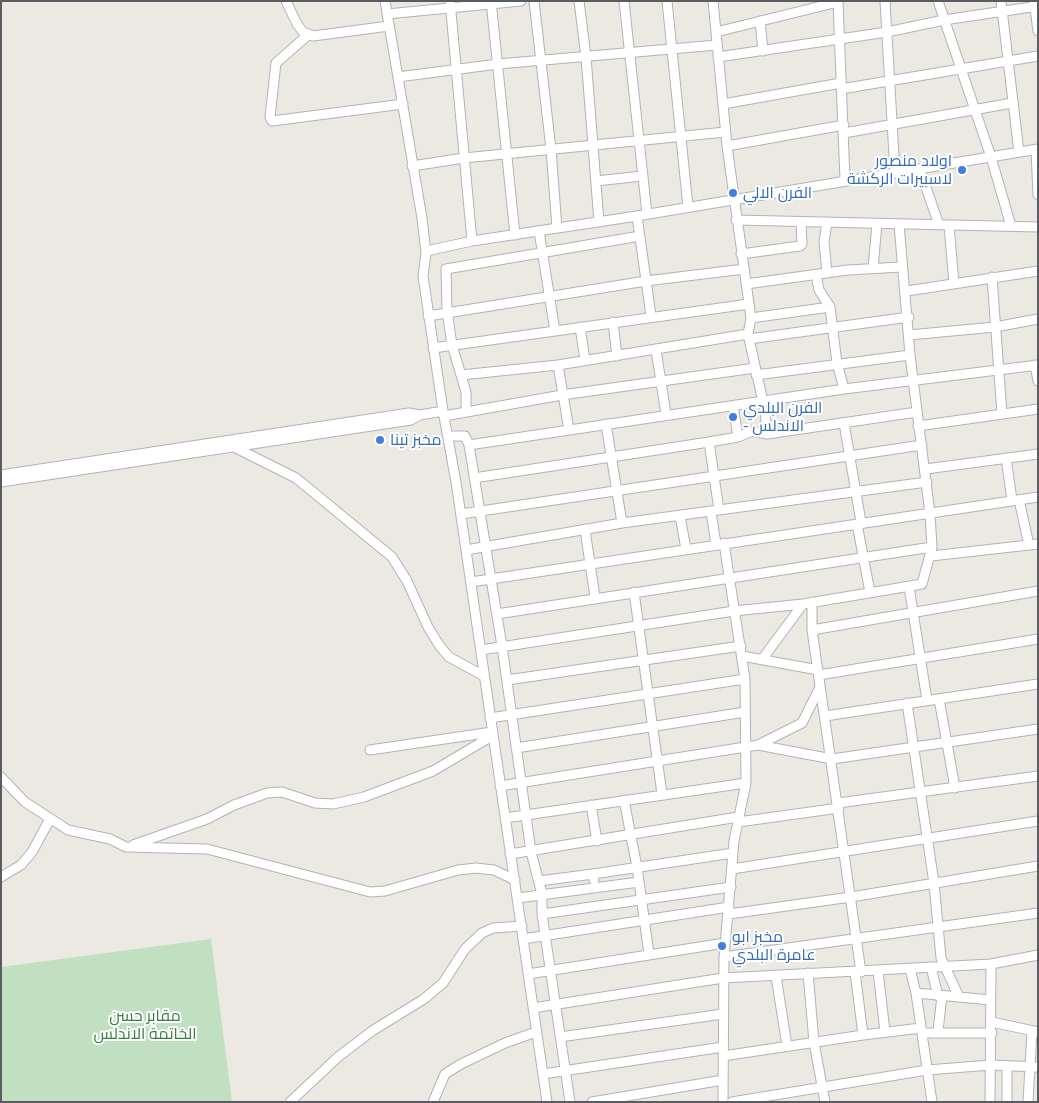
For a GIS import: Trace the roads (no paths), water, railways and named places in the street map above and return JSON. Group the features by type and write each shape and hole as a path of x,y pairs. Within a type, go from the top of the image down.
{"street":[{"path":"286,1 297,24 308,35 325,36 390,26"},
{"path":"385,1 422,218 426,253 423,276 428,316 461,514 547,1102"},
{"path":"387,14 450,5 521,1"},
{"path":"534,1 551,149 557,228"},
{"path":"579,1 594,145 599,222"},
{"path":"624,1 642,176 640,236 651,316"},
{"path":"667,1 674,49 688,207"},
{"path":"713,1 725,132 751,318 749,337 767,434"},
{"path":"885,1 895,173"},
{"path":"938,1 991,157 1011,226"},
{"path":"1001,1 1019,152"},
{"path":"716,32 838,2 846,181"},
{"path":"492,3 516,235"},
{"path":"718,58 887,32 944,20 1002,12 1036,4 1038,30"},
{"path":"450,5 472,241"},
{"path":"760,21 763,51"},
{"path":"308,35 276,63 270,117 272,121 403,104"},
{"path":"398,77 498,64 717,45"},
{"path":"723,104 841,86 890,82 1038,56"},
{"path":"727,146 844,129 892,126 1012,103"},
{"path":"412,166 464,158 681,138 725,132"},
{"path":"426,253 437,248 472,241 539,232 1037,150 1038,195"},
{"path":"920,170 939,225"},
{"path":"596,181 642,176"},
{"path":"736,220 1038,227"},
{"path":"741,254 800,246 802,244 801,222"},
{"path":"827,222 824,242 827,273"},
{"path":"873,268 877,224"},
{"path":"481,650 734,611 808,603 922,584 931,552 930,514 926,469 918,426 910,355 909,317 901,267 899,224"},
{"path":"949,225 954,284"},
{"path":"539,232 555,331"},
{"path":"466,411 466,392 452,345 447,311 445,273 449,267 640,236"},
{"path":"746,284 827,273 901,267"},
{"path":"428,316 447,311 646,281 744,269"},
{"path":"906,291 1038,272"},
{"path":"816,275 819,290 830,307 837,363 844,389"},
{"path":"992,278 1002,414"},
{"path":"433,348 651,316 749,304"},
{"path":"751,318 830,307"},
{"path":"461,375 558,365 749,337 909,317"},
{"path":"909,335 995,327 1038,319"},
{"path":"614,322 618,356"},
{"path":"580,327 584,360"},
{"path":"656,350 666,414"},
{"path":"1,475 409,413 420,415 466,411 660,381 910,355"},
{"path":"558,365 569,430"},
{"path":"469,445 666,414 1036,365 1038,381"},
{"path":"733,406 738,437"},
{"path":"918,426 1038,409"},
{"path":"474,478 709,442 738,437 752,431 767,434 917,412"},
{"path":"1,482 411,420 420,415"},
{"path":"844,423 848,457 856,491 870,592"},
{"path":"606,424 622,523"},
{"path":"448,436 465,436 469,445 492,580 526,816 542,894 542,914 570,1102"},
{"path":"709,442 720,544 730,576 745,679 746,783 733,853 724,957 723,1102"},
{"path":"234,446 296,478 392,557 407,581 439,645 449,657 484,676"},
{"path":"461,514 922,446"},
{"path":"926,469 1038,454"},
{"path":"497,614 730,576 864,557 1035,546 1016,500 1006,458"},
{"path":"466,550 622,523 927,482"},
{"path":"471,582 1038,497"},
{"path":"680,516 686,549"},
{"path":"584,530 595,597"},
{"path":"909,587 927,700"},
{"path":"812,630 1038,591"},
{"path":"634,592 662,794"},
{"path":"808,603 858,937 858,972 863,1035"},
{"path":"762,658 808,603"},
{"path":"506,680 644,659 741,651 818,672 1038,639"},
{"path":"490,718 745,679"},
{"path":"825,716 1038,684"},
{"path":"500,786 758,745 802,723 820,687"},
{"path":"939,699 955,788"},
{"path":"907,703 934,883 941,958 959,997"},
{"path":"516,748 745,712"},
{"path":"758,745 832,759 1038,729"},
{"path":"370,750 492,734"},
{"path":"126,847 207,819 234,805 267,792 282,792 315,803 333,804 364,797 433,771 492,734"},
{"path":"510,854 532,852 630,834 838,806 921,792 1038,776"},
{"path":"1,777 25,802 68,830 110,839 126,847 207,848 370,892 385,891 458,870 476,868 494,870 515,880"},
{"path":"505,818 746,783"},
{"path":"624,800 637,867 649,954"},
{"path":"591,805 597,841"},
{"path":"1,877 21,865 32,852 50,819"},
{"path":"732,869 1038,821"},
{"path":"539,881 733,853"},
{"path":"523,939 643,921 851,897 1038,866"},
{"path":"593,874 595,887"},
{"path":"518,898 639,882"},
{"path":"542,914 640,898 730,887"},
{"path":"724,957 1038,913"},
{"path":"290,1102 338,1057 372,1031 424,999 442,983 464,949 482,933 493,928 522,926"},
{"path":"528,974 725,943"},
{"path":"533,1008 723,978 991,964 1038,955"},
{"path":"990,1102 991,964"},
{"path":"931,967 940,996 938,1031"},
{"path":"910,969 916,993 932,1102"},
{"path":"878,971 885,1032"},
{"path":"808,973 814,1042 825,1102"},
{"path":"776,976 787,1046"},
{"path":"916,993 992,1000"},
{"path":"560,1037 723,1014"},
{"path":"992,1022 1035,1032 1034,1067 1028,1102"},
{"path":"723,1056 885,1032 921,1030 992,1033"},
{"path":"433,1102 446,1074 461,1064 505,1043 536,1032"},
{"path":"543,1074 723,1046"},
{"path":"732,1102 927,1070 991,1066 1034,1067"},
{"path":"1006,1102 1008,1066"},
{"path":"592,1102 723,1080"}],"place":[{"name":"اولاد منصور لاسبيرات الركشة","path":"962,170"},
{"name":"الفرن الالي","path":"733,193"},
{"name":"الفرن البلدي - الاندلس","path":"733,417"},
{"name":"مخبز تينا","path":"380,440"},
{"name":"مخبز ابو عامرة البلدي","path":"722,946"}],"park label":[{"name":"مقابر حسن الخاتمة الاندلس","path":"145,1025"}]}
